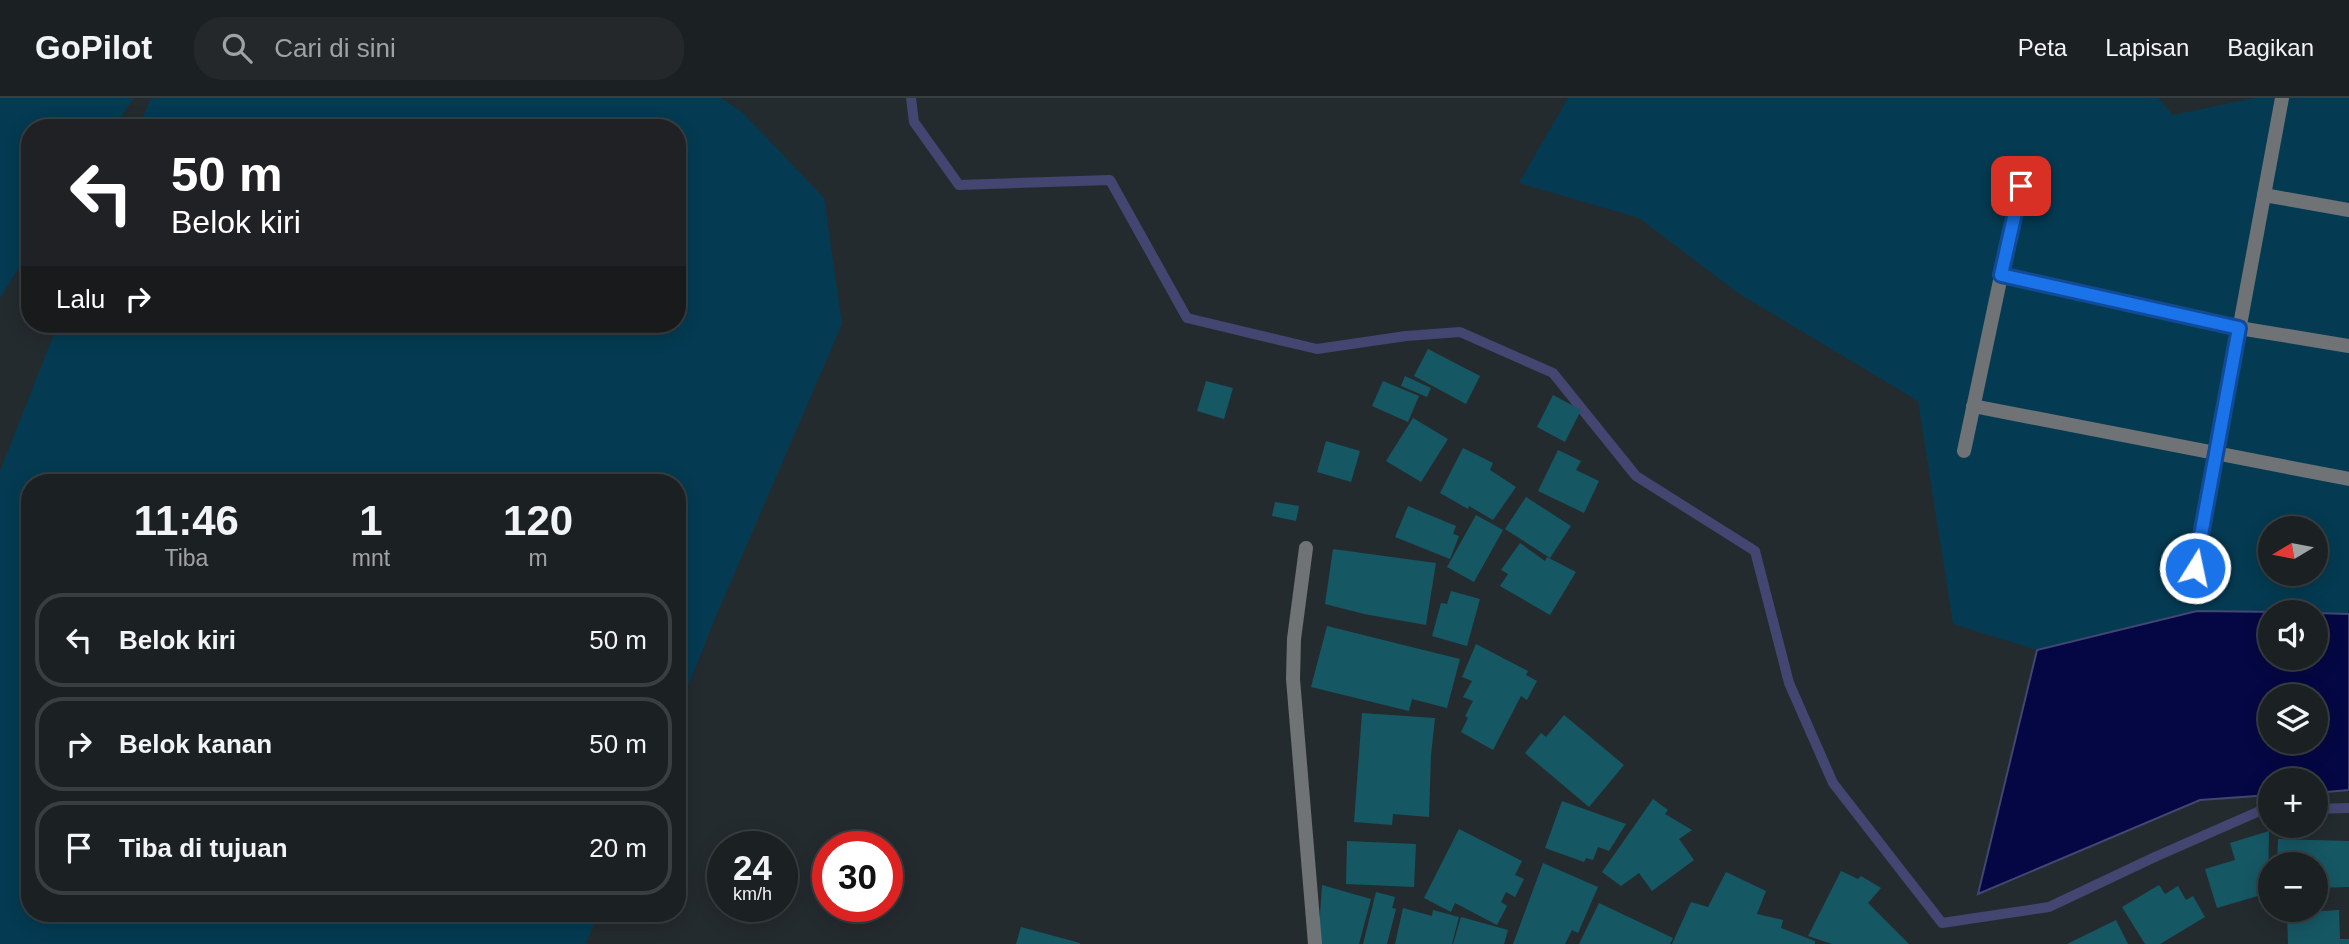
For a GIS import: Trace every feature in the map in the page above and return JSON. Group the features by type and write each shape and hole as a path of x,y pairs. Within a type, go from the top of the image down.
{"street":[{"path":"2195,568 2282,98"},
{"path":"1964,451 2021,186"},
{"path":"2264,195 2349,210"},
{"path":"2001,275 2239,328 2349,346"},
{"path":"1973,406 2349,479"},
{"path":"1306,548 1294,639 1293,679 1315,944"}],"shaded area":[{"path":"0,98 134,98 119,119 21,119 21,264 0,298"},
{"path":"151,98 721,98 742,112 824,198 842,324 686,691 686,474 21,474 21,922 595,922 586,944 0,944 0,471 54,333 686,333 686,119 142,119"},
{"path":"1568,98 2158,98 2173,115 2254,98 2349,98 2349,614 2328,614 2328,600 2258,600 2258,612 2197,611 2037,650 1953,624 1918,401 1738,293 1639,218 1519,183"},
{"path":"2197,611 2258,612 2258,670 2328,670 2328,613 2349,614 2349,790 2328,792 2328,768 2258,768 2258,796 2200,800 1978,894 2037,650"}],"building":[{"path":"1428,349 1480,376 1466,404 1414,376"},
{"path":"1405,376 1431,388 1427,397 1401,386"},
{"path":"1206,381 1233,388 1224,419 1197,411"},
{"path":"1383,381 1419,396 1408,422 1372,406"},
{"path":"1553,395 1581,410 1565,442 1537,427"},
{"path":"1413,418 1448,439 1421,482 1386,461"},
{"path":"1326,441 1360,451 1351,482 1317,472"},
{"path":"1463,448 1493,463 1490,470 1516,487 1493,520 1440,493"},
{"path":"1558,450 1581,461 1576,470 1599,481 1584,513 1538,491"},
{"path":"1526,497 1571,526 1550,558 1505,529"},
{"path":"1275,502 1299,506 1296,521 1272,516"},
{"path":"1408,506 1456,526 1453,534 1459,536 1450,559 1395,537"},
{"path":"1476,515 1503,530 1474,582 1447,567"},
{"path":"1520,543 1545,561 1547,557 1576,572 1550,615 1500,586 1508,574 1501,570"},
{"path":"1333,549 1436,563 1426,625 1325,604"},
{"path":"1451,591 1480,599 1467,646 1432,636 1441,603 1447,604"},
{"path":"1327,626 1460,659 1447,708 1412,699 1409,711 1311,687"},
{"path":"1476,644 1528,671 1526,675 1537,681 1527,700 1521,696 1493,750 1461,732 1473,701 1463,697 1472,681 1462,677"},
{"path":"1362,713 1435,718 1429,817 1393,814 1392,825 1354,822"},
{"path":"1564,715 1624,765 1589,807 1525,753 1541,733 1546,737"},
{"path":"1653,799 1668,810 1665,814 1692,830 1679,839 1694,860 1652,891 1639,873 1621,886 1602,872"},
{"path":"1562,801 1626,824 1609,851 1598,847 1593,860 1586,858 1584,862 1545,848"},
{"path":"1459,829 1522,861 1515,875 1524,879 1515,897 1506,892 1501,902 1507,906 1497,925 1455,903 1451,912 1424,898"},
{"path":"2258,834 2258,838 2269,838 2269,852 2258,852 2258,896 2217,908 2205,869 2235,860 2230,843"},
{"path":"2278,839 2349,841 2349,887 2328,888 2328,852 2277,852"},
{"path":"1347,841 1416,844 1414,887 1346,884"},
{"path":"1543,863 1598,887 1578,933 1572,930 1565,944 1513,944"},
{"path":"1841,871 1858,879 1861,876 1881,888 1868,903 1909,944 1832,944 1808,936"},
{"path":"1726,872 1766,891 1757,914 1783,920 1781,928 1815,941 1815,944 1672,944 1691,902 1708,907"},
{"path":"1322,885 1371,899 1359,944 1318,944"},
{"path":"2159,885 2165,894 2178,886 2186,900 2193,896 2205,917 2160,944 2145,944 2122,907"},
{"path":"1376,892 1395,897 1392,908 1396,909 1387,944 1363,944"},
{"path":"1599,903 1673,938 1670,944 1579,944"},
{"path":"1403,908 1432,916 1433,910 1459,917 1452,944 1395,944"},
{"path":"2339,910 2340,939 2349,939 2349,944 2288,944 2287,922 2328,922 2328,911"},
{"path":"1461,917 1508,930 1504,944 1453,944"},
{"path":"2116,920 2128,944 2067,944"},
{"path":"1021,927 1080,943 1080,944 1016,944"}],"waterway":[{"path":"911,98 914,122 959,185 1110,180 1187,318 1317,349 1406,336 1460,332 1553,373 1636,476 1755,551 1789,683 1833,783 1942,923 2049,907 2258,812"},
{"path":"2328,809 2349,808"}],"route":[{"path":"2021,186 2001,275 2239,328 2195,568"}]}
